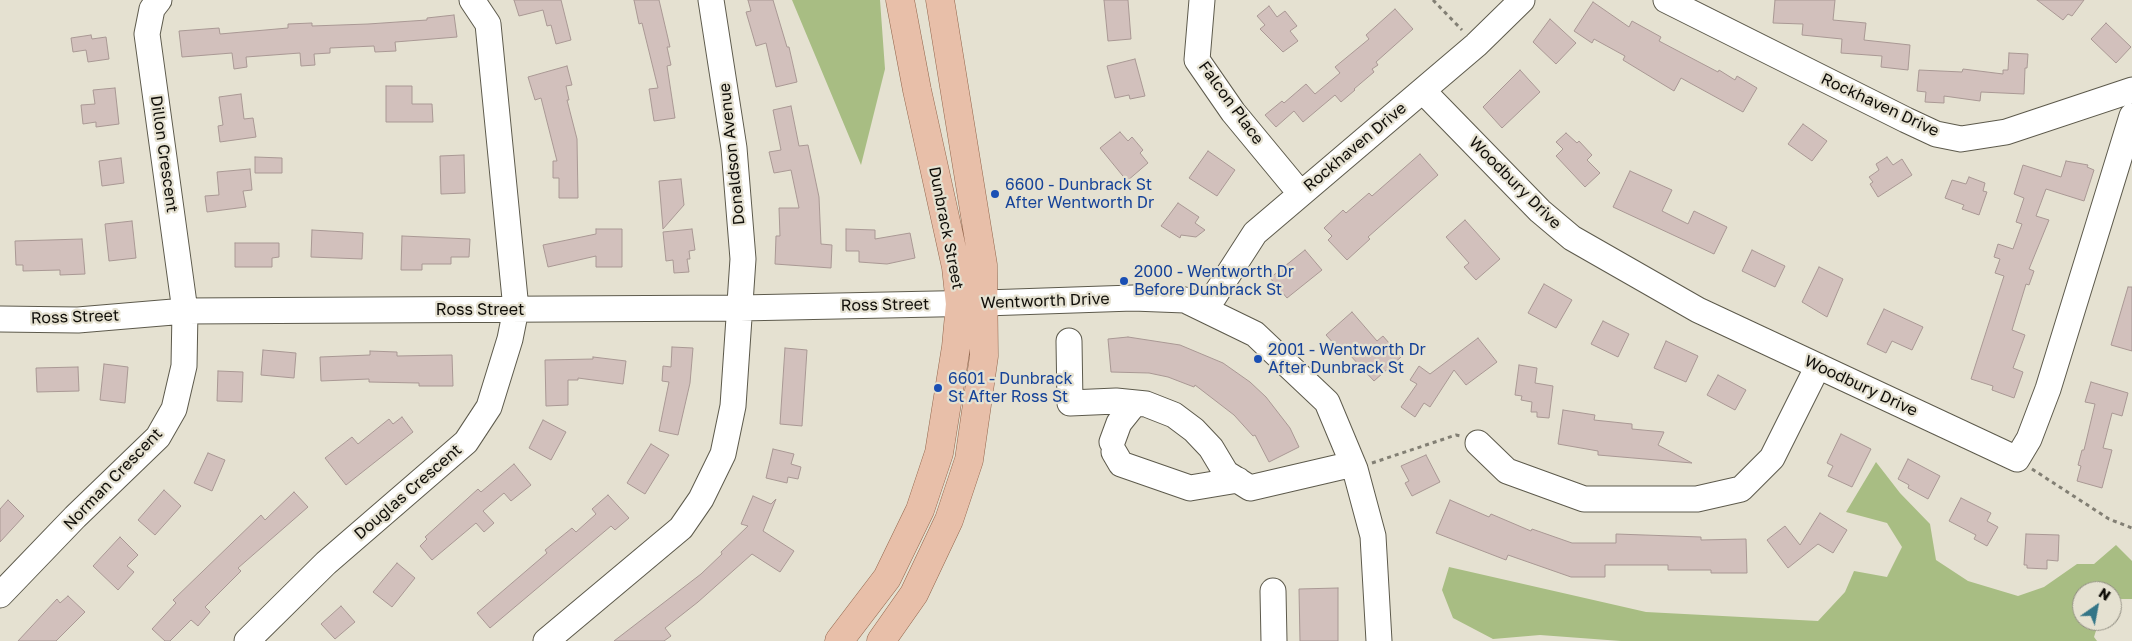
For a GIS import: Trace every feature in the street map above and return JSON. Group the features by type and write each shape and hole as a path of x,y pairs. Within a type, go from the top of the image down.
{"main road":[{"name":"Dunbrack Street","path":"881,641 914,594 949,520 969,460 984,356 972,304 956,267 917,90 900,0"},
{"name":"Dunbrack Street","path":"839,641 887,578 920,510 939,453 956,347 972,304 983,265 940,0"}],"street":[{"name":"Dillon Crescent","path":"160,0 152,9 147,34 186,311"},
{"path":"472,0 488,24 516,309"},
{"name":"Donaldson Avenue","path":"711,0 734,148 743,259 740,308"},
{"name":"Falcon Place","path":"1202,0 1197,60 1233,112 1300,193"},
{"name":"Rockhaven Drive","path":"1206,310 1256,233 1300,193 1476,45 1522,0"},
{"name":"Rockhaven Drive","path":"1666,0 1936,134 1961,139 2006,132 2132,90"},
{"name":"Woodbury Drive","path":"1423,91 1540,210 1572,238 1698,310 2017,459"},
{"path":"2017,459 2029,439 2048,390 2132,116"},
{"name":"Wentworth Drive","path":"972,304 1133,298 1185,300 1255,334 1327,402 1354,467 1373,536 1378,641"},
{"name":"Ross Street","path":"0,319 78,320 186,311 740,308 972,304"},
{"path":"546,641 680,528 702,499 723,454 733,406 740,308"},
{"name":"Douglas Crescent","path":"247,641 326,563 466,442 490,407 510,338 516,309"},
{"name":"Norman Crescent","path":"0,595 75,517 158,437 174,408 184,366 186,311"},
{"path":"1069,341 1070,403 1116,401 1146,404 1174,415 1194,430 1211,448 1226,473 1250,488 1354,467"},
{"path":"1478,443 1507,471 1584,499 1698,499 1741,489 1772,458 1818,366"},
{"path":"1134,403 1119,423 1113,447 1121,464 1190,488 1238,480"},
{"path":"1274,591 1274,641"}],"path":[{"path":"1433,0 1476,45"},
{"path":"1354,467 1456,434 1478,443"},
{"path":"2017,459 2109,518 2132,528"}],"green space":[{"path":"792,0 880,0 885,69 861,165"},
{"path":"1876,462 1900,493 1930,524 1936,560 1968,581 2018,596 2044,587 2077,564 2094,564 2116,545 2132,561 2132,599 2122,599 2122,581 2072,581 2072,631 2096,631 2094,637 2097,641 1621,641 1540,635 1493,639 1453,618 1442,590 1449,567 1646,612 1818,621 1845,592 1854,571 1887,577 1902,547 1887,523 1846,512"}],"building":[{"path":"514,0 561,0 571,40 556,44 551,25 547,26 543,10 519,16"},
{"path":"634,0 659,0 670,47 667,47 671,65 667,66 675,118 654,121 649,89 658,88 642,23 639,24"},
{"path":"748,0 773,0 787,47 789,47 797,82 776,87 766,43 756,46 746,12 751,11"},
{"path":"1104,0 1128,0 1131,39 1108,41"},
{"path":"1775,0 1835,0 1833,20 1866,23 1864,40 1910,45 1908,70 1881,67 1882,56 1841,53 1842,39 1802,35 1803,24 1773,23"},
{"path":"2037,0 2084,0 2072,16 2068,14 2063,20"},
{"path":"1593,2 1629,27 1632,21 1661,37 1659,41 1718,72 1719,70 1735,80 1737,76 1757,88 1743,112 1681,78 1674,91 1623,60 1625,56 1594,39 1592,43 1574,31"},
{"path":"1269,6 1277,17 1285,11 1297,26 1290,31 1298,41 1283,52 1260,29 1265,25 1257,16"},
{"path":"1395,9 1413,29 1376,62 1378,65 1372,69 1374,72 1341,102 1335,95 1303,122 1294,111 1276,127 1265,115 1282,101 1284,103 1306,84 1315,94 1340,73 1335,67 1369,39 1366,35"},
{"path":"454,15 457,37 395,42 396,51 375,52 374,46 330,48 330,53 314,54 315,65 301,66 300,53 246,57 247,67 234,69 232,53 182,57 179,31 219,28 220,34 288,28 288,24 312,23 312,26 368,24 427,20 427,18"},
{"path":"1550,19 1576,43 1556,64 1533,42"},
{"path":"2106,23 2131,47 2116,63 2091,39"},
{"path":"91,35 92,39 106,37 109,59 88,62 86,50 73,52 71,38"},
{"path":"2009,53 2028,54 2027,68 2025,68 2024,94 1981,92 1980,101 1944,96 1944,103 1925,102 1926,92 1917,91 1919,70 1962,72 1963,69 2003,74 2003,70 2008,70"},
{"path":"1135,59 1145,96 1130,99 1129,95 1115,98 1107,66"},
{"path":"567,66 572,85 566,86 569,100 567,100 577,139 578,198 559,198 559,178 553,178 553,161 557,161 541,98 535,100 528,77"},
{"path":"1520,70 1540,92 1502,128 1483,107"},
{"path":"386,86 412,86 412,104 432,104 433,122 386,122"},
{"path":"115,88 119,124 96,127 96,122 83,124 81,105 95,104 93,90"},
{"path":"241,94 244,119 253,118 256,137 220,142 218,126 223,125 219,97"},
{"path":"791,106 799,146 808,145 819,197 821,244 832,245 831,268 775,264 776,236 780,236 779,208 799,208 791,170 774,173 769,152 781,150 773,110"},
{"path":"1803,124 1827,141 1812,161 1788,144"},
{"path":"1120,132 1128,141 1132,137 1143,150 1140,153 1148,163 1127,181 1100,148"},
{"path":"1566,133 1577,143 1579,141 1592,155 1587,160 1600,173 1585,187 1556,156 1563,149 1556,142"},
{"path":"1208,151 1235,170 1217,196 1189,178"},
{"path":"1420,154 1438,175 1368,237 1370,239 1347,260 1328,240 1332,236 1324,228 1343,210 1346,213 1369,193 1372,196"},
{"path":"464,155 465,193 441,194 440,156"},
{"path":"255,157 282,158 282,173 255,173"},
{"path":"1887,157 1893,165 1902,159 1912,175 1878,197 1870,184 1873,182 1869,177 1879,170 1876,164"},
{"path":"121,158 124,183 102,186 99,161"},
{"path":"2066,161 2088,165 2087,167 2094,170 2084,201 2046,189 2036,216 2049,220 2029,269 2034,271 2029,285 2026,284 2012,330 2025,335 2013,368 2023,372 2014,398 1992,390 1993,386 1971,379 2004,276 1995,273 2000,259 1994,257 1998,244 2013,249 2022,224 2016,222 2024,198 2014,194 2023,165 2061,177"},
{"path":"250,169 252,190 243,191 246,207 207,212 205,196 219,195 217,172"},
{"path":"1630,171 1672,190 1662,211 1688,224 1694,211 1727,227 1714,254 1613,207"},
{"path":"1969,177 1985,183 1983,191 1987,192 1979,215 1962,209 1964,205 1945,198 1952,180 1966,184"},
{"path":"681,179 684,205 663,229 659,181"},
{"path":"1178,203 1199,217 1195,223 1205,230 1196,237 1181,235 1180,238 1161,226"},
{"path":"1465,220 1500,259 1476,280 1464,267 1469,263 1446,237"},
{"path":"132,221 136,258 109,261 105,224"},
{"path":"596,229 622,229 622,267 596,267 596,256 548,267 543,245 596,234"},
{"path":"692,229 695,250 689,251 690,259 687,259 689,272 674,273 673,260 666,261 663,232"},
{"path":"846,229 875,230 875,239 910,233 915,258 887,264 859,262 859,251 846,251"},
{"path":"312,230 363,233 362,259 311,257"},
{"path":"402,236 470,239 469,257 451,257 451,264 422,264 422,270 401,270"},
{"path":"82,239 85,274 60,275 60,270 23,271 23,265 16,265 15,241"},
{"path":"235,243 279,243 279,257 272,258 272,267 235,267"},
{"path":"1305,250 1322,270 1287,298 1270,278"},
{"path":"1752,250 1785,266 1775,287 1742,271"},
{"path":"1819,267 1843,279 1827,317 1802,302"},
{"path":"1544,284 1572,300 1556,328 1528,313"},
{"path":"2128,287 2132,287 2132,351 2111,345"},
{"path":"1884,309 1923,327 1912,350 1892,341 1886,353 1867,344"},
{"path":"1352,312 1377,341 1383,336 1401,357 1374,381 1348,353 1345,356 1326,335"},
{"path":"1603,321 1629,334 1618,357 1591,344"},
{"path":"1128,337 1180,345 1223,363 1250,382 1266,397 1290,428 1299,447 1269,462 1255,435 1253,436 1234,415 1195,385 1194,387 1168,377 1149,373 1111,372 1108,339"},
{"path":"1478,338 1497,362 1466,385 1454,370 1430,407 1424,403 1415,417 1401,407 1417,384 1410,380 1419,366 1430,374"},
{"path":"1666,341 1698,356 1686,382 1654,368"},
{"path":"672,347 693,348 690,383 678,435 659,431 669,382 662,381 663,366 671,367"},
{"path":"785,348 807,350 802,426 780,424"},
{"path":"263,350 296,353 294,378 261,375"},
{"path":"370,351 397,352 397,356 452,355 453,386 419,386 419,383 369,382 369,379 321,381 320,357 370,355"},
{"path":"593,357 626,361 623,384 578,378 578,380 568,380 568,405 546,406 545,360 593,359"},
{"path":"104,364 128,367 125,403 100,400"},
{"path":"1519,365 1537,368 1535,383 1553,386 1549,418 1537,417 1537,412 1531,412 1532,402 1521,400 1522,396 1515,395"},
{"path":"78,367 79,391 37,392 36,368"},
{"path":"218,371 243,372 242,402 217,401"},
{"path":"1718,375 1746,390 1735,410 1707,395"},
{"path":"2091,382 2128,393 2122,416 2112,413 2103,448 2112,450 2102,488 2077,481 2081,466 2078,465 2082,450 2084,450 2095,404 2085,402"},
{"path":"1563,410 1595,415 1594,420 1632,424 1632,429 1664,432 1658,445 1692,463 1598,455 1598,451 1558,444"},
{"path":"402,417 413,432 346,485 325,458 352,437 358,444 389,419 393,424"},
{"path":"543,420 566,432 551,460 529,448"},
{"path":"1841,434 1871,449 1852,487 1828,476 1833,466 1827,463"},
{"path":"651,444 669,455 645,494 627,483"},
{"path":"773,449 794,454 791,464 801,467 798,479 788,477 787,483 766,478"},
{"path":"208,453 225,460 212,491 194,483"},
{"path":"1426,455 1440,482 1412,496 1405,483 1409,481 1401,466"},
{"path":"1908,459 1940,476 1928,499 1908,488 1909,485 1898,479"},
{"path":"514,464 531,485 511,501 504,493 483,511 494,523 484,532 476,523 432,560 420,546 427,539 425,537 478,489 481,492"},
{"path":"164,490 181,506 155,535 138,520"},
{"path":"294,492 308,507 238,568 241,571 205,607 210,612 198,626 191,620 170,641 165,641 152,629 176,603 173,600 261,515 265,520"},
{"path":"608,495 629,518 615,530 611,526 490,628 477,613 547,553 545,550 572,528 576,532 596,514 592,509"},
{"path":"753,496 771,504 776,499 763,531 794,551 780,572 752,554 698,602 665,628 671,636 664,641 614,641 701,574 722,554 721,552 748,526 741,524"},
{"path":"1961,498 1991,513 1987,521 1998,527 1987,546 1974,539 1976,535 1949,521"},
{"path":"8,500 24,516 0,542 0,509"},
{"path":"1450,500 1489,517 1491,514 1531,531 1532,529 1572,543 1616,543 1616,534 1701,537 1701,540 1746,539 1747,573 1711,573 1711,570 1668,570 1668,565 1605,565 1605,577 1571,577 1508,555 1506,560 1436,533"},
{"path":"1820,513 1847,530 1833,553 1818,544 1788,568 1767,540 1785,526 1800,545"},
{"path":"2026,534 2059,535 2058,561 2047,560 2047,569 2027,568 2027,565 2024,565"},
{"path":"120,537 138,555 127,566 134,572 118,590 93,566"},
{"path":"397,563 415,578 392,607 373,592"},
{"path":"1338,588 1338,641 1300,641 1299,589"},
{"path":"68,596 85,612 56,641 18,641 57,599 60,603"},
{"path":"341,606 355,622 335,639 321,624"}],"place":[{"name":"6600 - Dunbrack St After Wentworth Dr","path":"995,194"},
{"name":"2000 - Wentworth Dr Before Dunbrack St","path":"1124,281"},
{"name":"2001 - Wentworth Dr After Dunbrack St","path":"1258,359"},
{"name":"6601 - Dunbrack St After Ross St","path":"938,388"}]}
